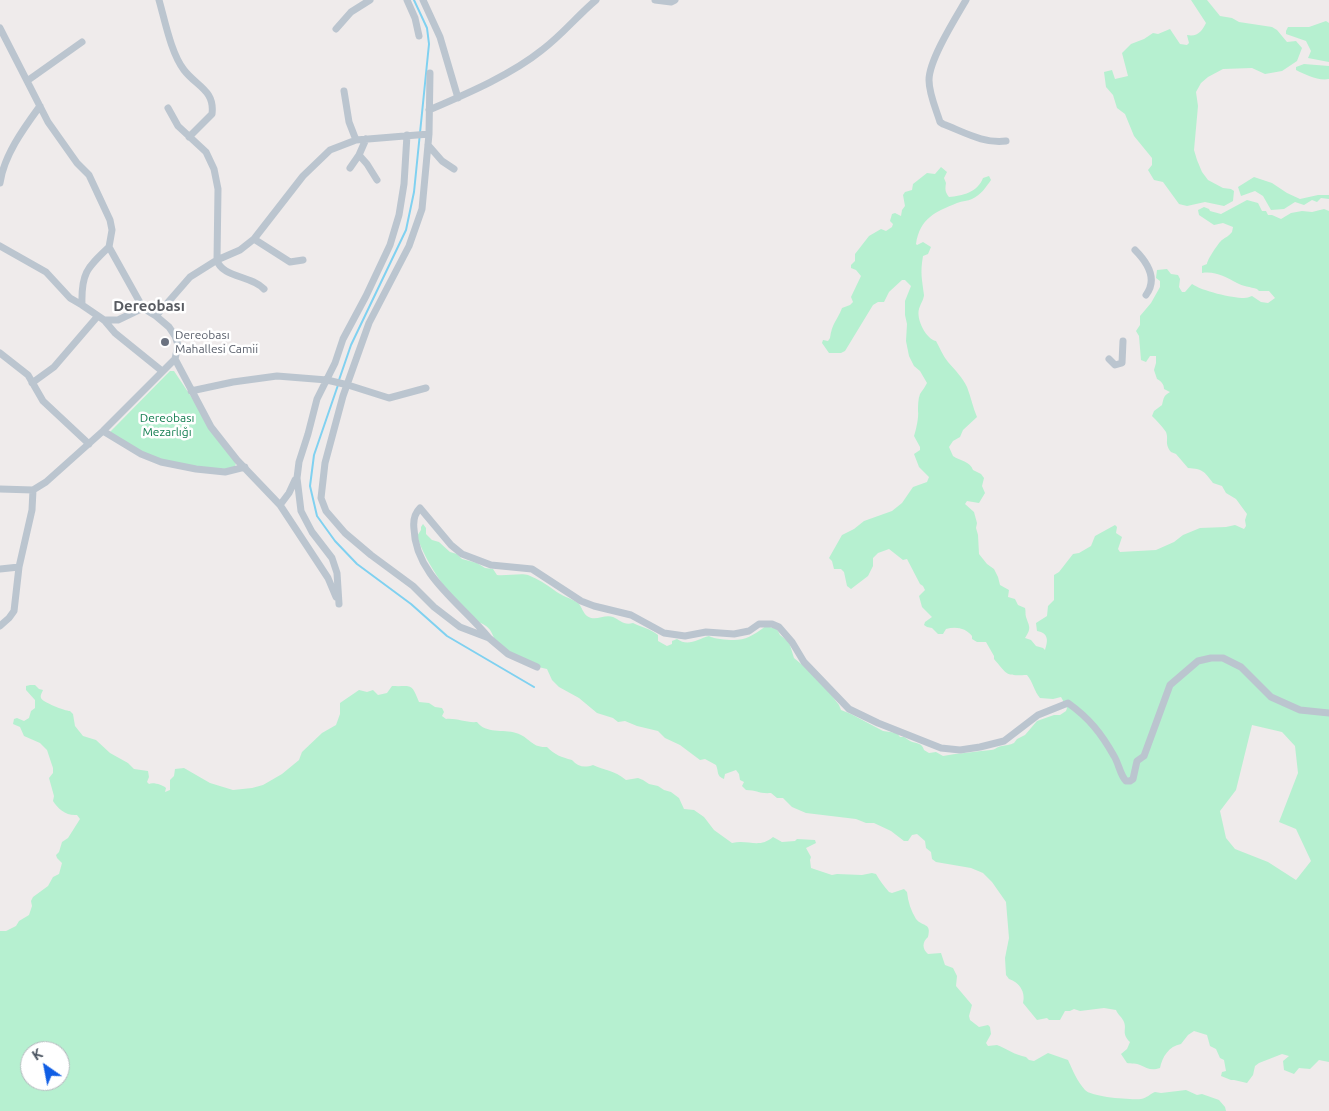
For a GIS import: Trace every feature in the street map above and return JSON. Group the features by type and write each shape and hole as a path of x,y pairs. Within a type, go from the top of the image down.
{"street":[{"path":"159,0 176,54 183,69 207,90 210,99 212,114 189,137"},
{"path":"336,29 352,12 370,0"},
{"path":"406,0 415,18 419,36"},
{"path":"422,0 440,37 458,98"},
{"path":"429,110 458,98 526,63 544,49 596,0"},
{"path":"655,0 671,2 675,0"},
{"path":"966,0 932,64 929,80 930,89 940,122 984,141 1006,141"},
{"path":"0,28 48,122 77,163 89,175 110,220 112,230 109,247 93,262 84,275 82,304"},
{"path":"27,81 82,42"},
{"path":"430,73 429,134 422,209 409,246 370,323 343,396 322,478 321,498 326,510 345,533 360,546 413,586 454,622 475,634 489,638"},
{"path":"344,91 349,122 356,140"},
{"path":"0,178 9,155 25,126 40,106"},
{"path":"168,108 178,126 206,152 211,160 218,189 218,265 225,271 258,282 264,289"},
{"path":"156,316 190,277 217,260 240,250 254,238 303,176 330,150 356,140 429,134"},
{"path":"175,359 211,427 237,460 280,505 328,578 339,604 337,573 332,558 312,532 300,511 297,478 299,462 316,399 327,380 343,339 390,245 399,215 404,184 407,135"},
{"path":"350,168 359,155 366,139"},
{"path":"428,145 442,161 454,169"},
{"path":"359,155 377,180"},
{"path":"254,238 290,262 302,260"},
{"path":"0,246 46,272 70,298 101,318 115,333 162,371"},
{"path":"0,489 33,490 46,482 103,432 175,359 178,345 175,336 156,316 143,308 109,247"},
{"path":"1135,250 1152,275 1151,289 1146,295"},
{"path":"101,318 118,320 143,308"},
{"path":"32,383 54,366 101,318"},
{"path":"1109,359 1116,365 1122,363 1123,341"},
{"path":"0,353 28,375 43,401 88,444"},
{"path":"191,391 233,382 277,376 327,380 389,398 426,388"},
{"path":"103,432 140,454 161,462 196,469 225,472 245,467"},
{"path":"280,505 297,478"},
{"path":"0,626 14,611 19,567 32,510 33,490"},
{"path":"537,667 508,654 489,638 474,620 444,592 415,545 413,522 420,508 450,545 462,554 491,564 532,569 581,601 631,615 664,632 685,636 706,632 734,634 749,631 759,624 772,624 779,627 792,642 804,662 849,709 878,723 941,748 960,750 1004,741 1038,715 1068,703 1086,717 1096,728 1117,762 1122,775 1126,781 1130,781 1133,779 1137,761 1144,756 1170,685 1198,661 1211,658 1223,658 1241,667 1271,697 1300,710 1329,713"},
{"path":"0,569 19,567"}],"green space":[{"path":"1191,0 1207,0 1220,16 1232,18 1239,22 1272,27 1287,42 1296,41 1302,48 1297,61 1282,71 1265,74 1252,68 1223,69 1208,77 1201,83 1196,92 1198,106 1194,150 1202,172 1208,180 1223,188 1234,191 1233,201 1224,206 1205,202 1187,206 1179,204 1163,182 1154,180 1148,170 1152,165 1152,158 1134,136 1125,114 1117,108 1113,95 1106,87 1104,72 1112,70 1115,79 1128,76 1122,53 1131,44 1153,33 1158,34 1170,29 1180,44 1187,45 1189,43 1187,35 1194,35 1201,31 1206,23"},
{"path":"1326,21 1329,23 1329,62 1308,58 1311,51 1306,41 1286,34 1288,27 1309,27"},
{"path":"1304,64 1329,66 1329,79 1308,76 1296,70 1296,67"},
{"path":"941,167 947,172 944,178 946,183 945,189 949,197 959,196 973,190 981,183 983,178 989,176 991,180 983,191 975,197 935,213 921,228 916,244 923,242 931,247 928,254 923,256 921,272 924,295 918,313 925,333 936,341 946,360 959,374 965,384 977,417 949,447 953,456 967,463 984,478 982,486 985,493 979,503 967,501 965,504 974,512 977,523 979,554 994,569 1000,585 1009,590 1008,597 1015,599 1018,605 1025,608 1029,632 1025,638 1045,650 1047,638 1044,634 1037,631 1036,623 1047,616 1048,606 1054,600 1054,575 1059,572 1073,554 1079,553 1091,546 1095,536 1115,525 1117,527 1116,533 1122,537 1118,549 1120,552 1156,550 1200,528 1235,525 1244,529 1246,526 1247,514 1236,499 1226,493 1222,486 1213,483 1203,471 1188,468 1176,454 1171,452 1166,432 1152,416 1154,411 1162,405 1165,396 1170,392 1164,389 1162,383 1157,379 1154,370 1156,356 1150,356 1146,362 1141,360 1139,336 1136,331 1140,325 1140,316 1151,303 1160,287 1160,281 1156,278 1157,270 1167,269 1171,274 1178,275 1180,279 1179,287 1182,292 1185,292 1192,284 1217,294 1239,298 1252,296 1261,302 1268,303 1275,298 1269,291 1259,291 1216,274 1202,273 1202,266 1207,264 1216,247 1232,232 1233,227 1223,223 1214,225 1199,215 1198,210 1204,207 1221,214 1247,200 1258,203 1262,211 1266,211 1268,215 1281,219 1291,213 1302,211 1312,212 1324,209 1329,211 1329,1062 1319,1060 1310,1069 1299,1068 1294,1074 1284,1070 1283,1061 1289,1056 1282,1054 1255,1066 1253,1075 1247,1083 1221,1076 1222,1072 1226,1071 1224,1060 1220,1058 1216,1049 1210,1046 1207,1035 1194,1031 1181,1044 1173,1047 1167,1053 1162,1060 1160,1068 1152,1069 1127,1063 1121,1054 1127,1049 1130,1042 1125,1034 1124,1022 1116,1010 1104,1008 1080,1011 1074,1009 1065,1011 1060,1020 1049,1020 1047,1018 1037,1020 1023,1003 1023,991 1021,988 1006,975 1005,958 1009,938 1006,902 983,873 971,868 936,862 932,859 931,852 926,848 925,841 917,834 912,835 908,841 904,841 891,831 874,823 806,813 792,807 783,798 777,798 771,793 746,790 742,786 744,782 740,780 736,770 725,774 724,779 721,778 716,765 705,759 700,760 680,745 665,738 658,731 625,721 618,722 613,718 597,713 579,698 559,687 552,680 547,669 520,660 501,647 488,628 473,619 448,592 421,546 417,536 423,524 426,528 426,534 432,540 439,542 450,552 457,554 462,559 477,563 485,568 493,569 497,575 528,575 578,603 590,618 610,616 625,623 633,623 658,635 658,641 667,646 677,639 689,642 709,636 720,639 740,640 750,637 766,626 777,629 780,635 789,642 794,658 819,679 841,710 883,731 897,733 900,737 920,744 929,753 936,752 943,756 992,750 1014,743 1025,735 1037,721 1054,715 1060,715 1066,711 1067,708 1061,697 1053,699 1040,698 1027,675 1011,675 1007,673 994,659 986,642 977,642 972,639 970,633 960,628 946,629 943,634 938,634 932,628 924,625 932,617 922,607 919,596 925,590 907,559 903,560 889,549 878,553 873,558 873,566 868,576 851,589 847,586 844,572 841,569 834,569 829,558 842,535 864,521 892,511 902,503 913,487 927,482 929,477 919,467 914,454 920,450 914,436 918,420 919,398 927,383 909,356 906,341 905,301 911,286 905,280 902,280 889,292 884,302 878,302 873,305 845,351 829,353 822,343 823,340 828,341 830,338 833,325 842,308 853,302 851,297 861,276 856,270 851,268 855,261 855,254 869,236 881,229 886,231 892,227 893,224 890,221 892,214 895,213 901,216 905,206 903,195 905,192 912,190 913,184 927,173 935,174","holes":["1252,725 1282,732 1295,746 1298,773 1279,822 1296,829 1311,861 1296,880 1268,862 1235,849 1226,838 1220,811 1236,790"]},
{"path":"1254,177 1272,183 1300,199 1318,195 1329,195 1329,199 1321,198 1317,202 1312,200 1304,205 1295,202 1284,209 1271,210 1263,196 1255,191 1241,196 1238,187"},
{"name":"Dereobası Mezarlığı","path":"170,371 174,371 236,464 233,469 196,467 171,462 133,447 110,432"},
{"path":"35,685 43,690 42,700 70,711 73,714 75,726 83,736 96,740 110,753 128,763 134,769 148,771 149,777 147,782 165,787 165,792 170,790 170,780 174,776 175,769 184,768 210,783 233,790 263,785 282,774 299,760 302,752 322,733 336,725 340,714 340,703 359,690 367,692 373,690 378,695 387,693 392,686 410,687 419,702 429,703 435,707 442,708 444,712 442,716 446,719 477,722 490,730 516,733 537,746 547,747 561,757 572,760 584,767 593,765 614,772 626,780 638,778 671,792 679,798 684,809 694,810 704,817 714,830 732,843 758,843 768,841 773,837 782,842 795,841 797,839 815,840 816,843 806,848 811,857 811,868 832,875 872,873 876,874 889,892 892,893 904,889 907,892 910,906 916,919 929,929 928,937 924,943 925,950 928,954 941,953 945,965 953,968 957,976 956,986 972,1005 969,1016 970,1020 979,1027 988,1025 990,1027 991,1034 986,1043 988,1046 997,1045 1034,1061 1048,1053 1068,1060 1082,1087 1095,1094 1141,1099 1155,1092 1186,1090 1197,1095 1202,1094 1219,1100 1226,1111 0,1111 0,931 6,931 16,926 19,921 29,915 33,897 48,886 53,877 59,874 62,863 56,855 62,842 68,838 80,819 77,815 69,814 57,807 53,801 54,796 49,778 53,773 53,768 47,750 40,743 24,736 20,727 13,724 14,719 17,718 24,721 29,718 31,711 35,708 35,700 26,690 26,686"}],"waterway":[{"path":"339,380 351,345 406,230 414,192 429,44 427,28 414,0"},
{"path":"338,385 314,455 310,486 317,516 335,541 357,564 411,604 447,636 534,687"}],"place":[{"name":"Dereobası Mahallesi Camii","path":"165,342"}],"district":[{"name":"Dereobası","path":"149,306"}]}
